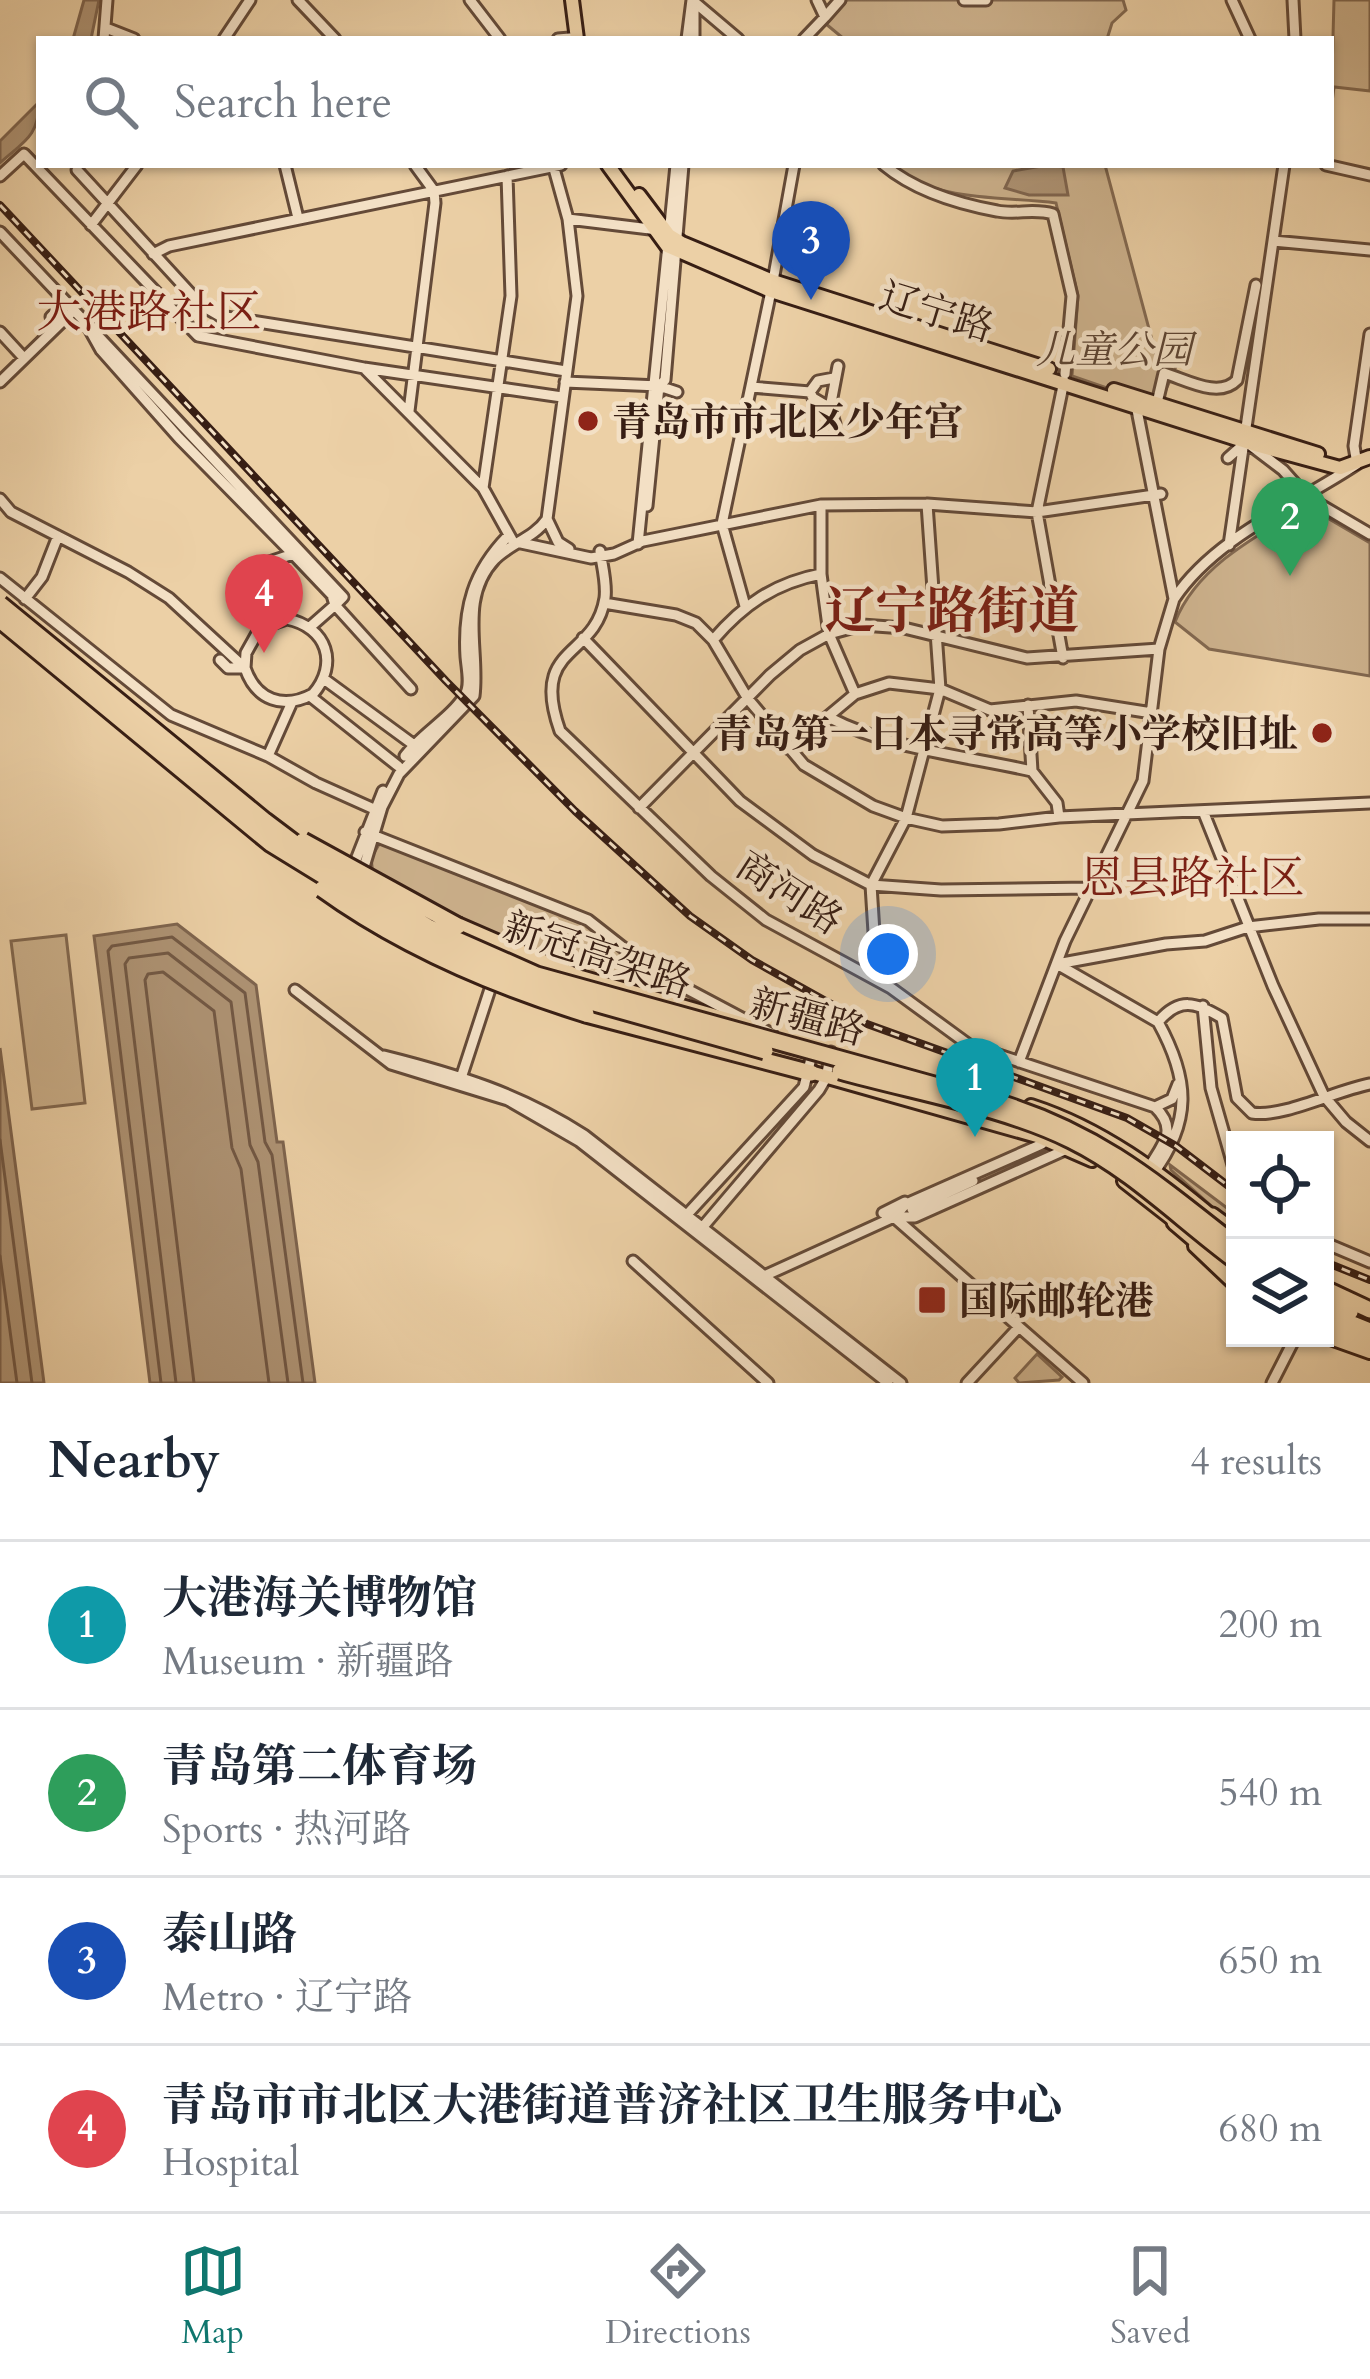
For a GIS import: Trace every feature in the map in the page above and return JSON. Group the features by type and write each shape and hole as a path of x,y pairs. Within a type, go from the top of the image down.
{"highway":[{"name":"新冠高架路","path":"0,604 265,821 322,864 428,927 536,975 1003,1104 1068,1127 1146,1174 1226,1232"},
{"name":"新冠高架路","path":"0,620 270,843 418,934 548,990 1033,1124 1125,1174 1226,1258"},
{"path":"265,821 458,926 579,978 772,1034"},
{"path":"270,843 316,884 392,934 486,978 671,1040 819,1075"},
{"path":"1211,1216 1226,1230"},
{"path":"1175,1222 1226,1259"},
{"path":"1334,1300 1370,1315"},
{"path":"1334,1327 1370,1337"},
{"path":"1334,1328 1352,1337 1370,1337"}],"main road":[{"path":"569,0 572,36"},
{"path":"615,168 655,229 672,243"},
{"path":"615,168 672,243"},
{"name":"辽宁路","path":"672,243 772,286 1157,403 1340,468 1363,457"},
{"name":"辽宁路","path":"1065,378 1136,405 1246,436"},
{"name":"新疆路","path":"356,876 448,930 533,969 1058,1115 1098,1133 1211,1216"},
{"name":"新疆路","path":"347,903 494,976 588,1010 1053,1142 1137,1192 1175,1222 1226,1276"},
{"path":"1334,1330 1370,1352"}],"street":[{"path":"105,34 106,0"},
{"path":"226,36 250,0"},
{"path":"298,0 332,36"},
{"path":"470,0 498,36"},
{"path":"690,36 692,0"},
{"path":"692,0 734,36"},
{"path":"817,0 825,17"},
{"path":"807,36 840,0"},
{"path":"964,0 986,0"},
{"path":"1232,0 1249,36"},
{"path":"1293,0 1295,36"},
{"path":"0,176 24,154 36,166"},
{"path":"1334,167 1370,175"},
{"path":"38,168 198,337 562,398"},
{"path":"69,200 77,168"},
{"path":"78,168 201,305 220,316 676,392"},
{"path":"92,225 135,168"},
{"path":"286,168 298,218"},
{"path":"409,411 434,191 417,168"},
{"path":"153,254 169,246 546,168"},
{"path":"556,168 577,296 547,519 557,542 569,549"},
{"path":"640,542 679,168"},
{"path":"745,606 722,524 793,168"},
{"path":"888,168 906,183 1001,212 1038,209 1053,214 1072,296 1065,378 1037,512 1063,658"},
{"path":"1229,545 1284,168"},
{"path":"483,488 512,284 507,176"},
{"path":"568,219 655,229"},
{"path":"0,232 344,597 310,627"},
{"path":"1274,242 1370,250"},
{"path":"1157,403 1164,373 1222,391 1232,388 1256,285"},
{"path":"51,317 70,306"},
{"path":"0,382 70,306"},
{"path":"1247,320 1263,322"},
{"path":"86,323 101,350 179,438 332,595 335,605 411,689"},
{"path":"0,332 22,357"},
{"path":"1019,1062 1090,888 1143,782 1159,649 1174,598 1229,545 1363,457 1370,334"},
{"path":"835,424 830,408 838,366"},
{"path":"364,368 483,488 512,539"},
{"path":"810,392 818,382 834,379"},
{"path":"751,387 810,392"},
{"path":"810,392 830,408"},
{"path":"1136,405 1158,495 1174,598"},
{"path":"1228,458 1246,436"},
{"path":"1246,436 1307,497 1370,534"},
{"path":"512,539 598,554 821,506 928,504 1037,512 1158,495"},
{"path":"0,499 10,512 169,598 245,668 259,693 272,700 292,702 310,696 324,680 328,655 310,627 287,619 260,628 251,640 245,668"},
{"path":"877,980 871,885 906,818 940,689 928,504"},
{"path":"821,506 821,574 829,634 855,694"},
{"path":"528,537 547,519"},
{"path":"25,599 42,577 58,536"},
{"path":"347,903 374,809 398,766 468,689 465,638 470,596 482,566 512,539 528,537 598,554 614,554 640,542"},
{"path":"369,834 399,774 473,696 472,619 480,583 512,539"},
{"path":"269,562 293,554"},
{"path":"598,554 604,603"},
{"path":"598,554 604,603"},
{"path":"603,572 614,554"},
{"path":"713,640 745,606 769,590 821,574"},
{"path":"0,578 171,715 374,809"},
{"path":"604,603 696,623 713,640 748,699 803,765 836,787 906,818 942,826 1370,803"},
{"name":"商河路","path":"604,603 552,676 551,706 560,730 711,876 766,920 877,980 969,1046 1155,1107"},
{"path":"639,808 800,650 829,634 862,625 904,628 1027,658 1159,649"},
{"path":"583,638 740,801 813,855 871,885 941,890 1090,888"},
{"path":"220,660 228,668 245,668"},
{"path":"324,680 414,745"},
{"path":"789,749 855,694 890,682 940,689 990,710 1076,701 1152,713"},
{"path":"310,696 398,766"},
{"path":"268,756 292,702"},
{"path":"1028,705 1032,771 1057,803 1059,817"},
{"path":"828,716 850,728 926,749 1032,771"},
{"path":"1203,811 1248,927 1324,1096 1370,1141"},
{"path":"369,834 588,920 653,971 772,1034"},
{"path":"1057,964 1204,941 1248,927 1370,919"},
{"path":"1057,964 1158,1022 1179,1078 1181,1129 1137,1192"},
{"path":"461,1080 494,976"},
{"path":"296,990 391,1064 461,1080 545,1118 700,1230 888,1383"},
{"path":"1158,1022 1178,1004 1203,1006 1222,1018 1237,1098 1243,1108 1263,1115 1370,1084"},
{"path":"1203,1006 1211,1088 1226,1140"},
{"path":"814,1045 819,1075"},
{"path":"700,1230 782,1138 831,1049"},
{"path":"684,1218 819,1075"},
{"path":"1152,1170 1169,1131 1168,1122 1155,1107 1172,1099 1179,1078"},
{"path":"912,1208 1053,1142"},
{"path":"760,1278 1053,1142"},
{"path":"888,1215 915,1217 1053,1142"},
{"path":"888,1215 1083,1383"},
{"path":"1334,1247 1370,1262"},
{"path":"633,1262 768,1383"},
{"path":"760,1278 901,1383"},
{"path":"968,1383 1018,1328"},
{"path":"1272,1383 1290,1347"}],"green space":[{"path":"847,0 1123,0 1126,10 1112,23 1108,36 840,36 826,24"},
{"path":"1334,0 1370,0 1370,91 1334,87"},
{"name":"儿童公园","path":"896,168 1106,168 1156,355 1177,364 1159,406 1072,376 1078,296 1056,203 949,192"},
{"path":"1307,506 1370,543 1370,676 1209,649 1175,622 1198,584 1214,568"},
{"path":"381,841 592,926 663,980 712,1008 535,958 373,875 371,858"},
{"path":"66,935 85,1103 32,1109 11,941"},
{"path":"1170,1165 1226,1207 1226,1219"},
{"path":"1037,1354 1062,1377 1019,1383 1015,1378"}],"water":[{"path":"84,0 99,0 92,36 74,36"},
{"path":"36,105 33,131 0,163 0,141"},
{"path":"1063,168 1068,195 1029,195 1005,188 1013,171"},
{"path":"177,924 256,985 277,1142 283,1142 315,1383 150,1383 94,936"},
{"path":"0,1048 44,1383 0,1383"}],"railway":[{"path":"0,205 446,681 575,811 690,916 752,960 867,1024 1127,1118 1176,1146 1226,1184"},
{"path":"1334,1266 1370,1280"}],"place":[{"name":"泰山路","path":"811,300"},
{"name":"青岛市市北区少年宫","path":"588,421"},
{"name":"青岛第二体育场","path":"1290,576"},
{"name":"青岛市市北区大港街道普济社区卫生服务中心","path":"264,653"},
{"name":"青岛第一日本寻常高等小学校旧址","path":"1322,733"},
{"name":"大港海关博物馆","path":"975,1137"},
{"name":"国际邮轮港","path":"932,1300"}],"district":[{"name":"大港路社区","path":"149,311"},
{"name":"辽宁路街道","path":"952,610"},
{"name":"恩县路社区","path":"1192,877"}]}
